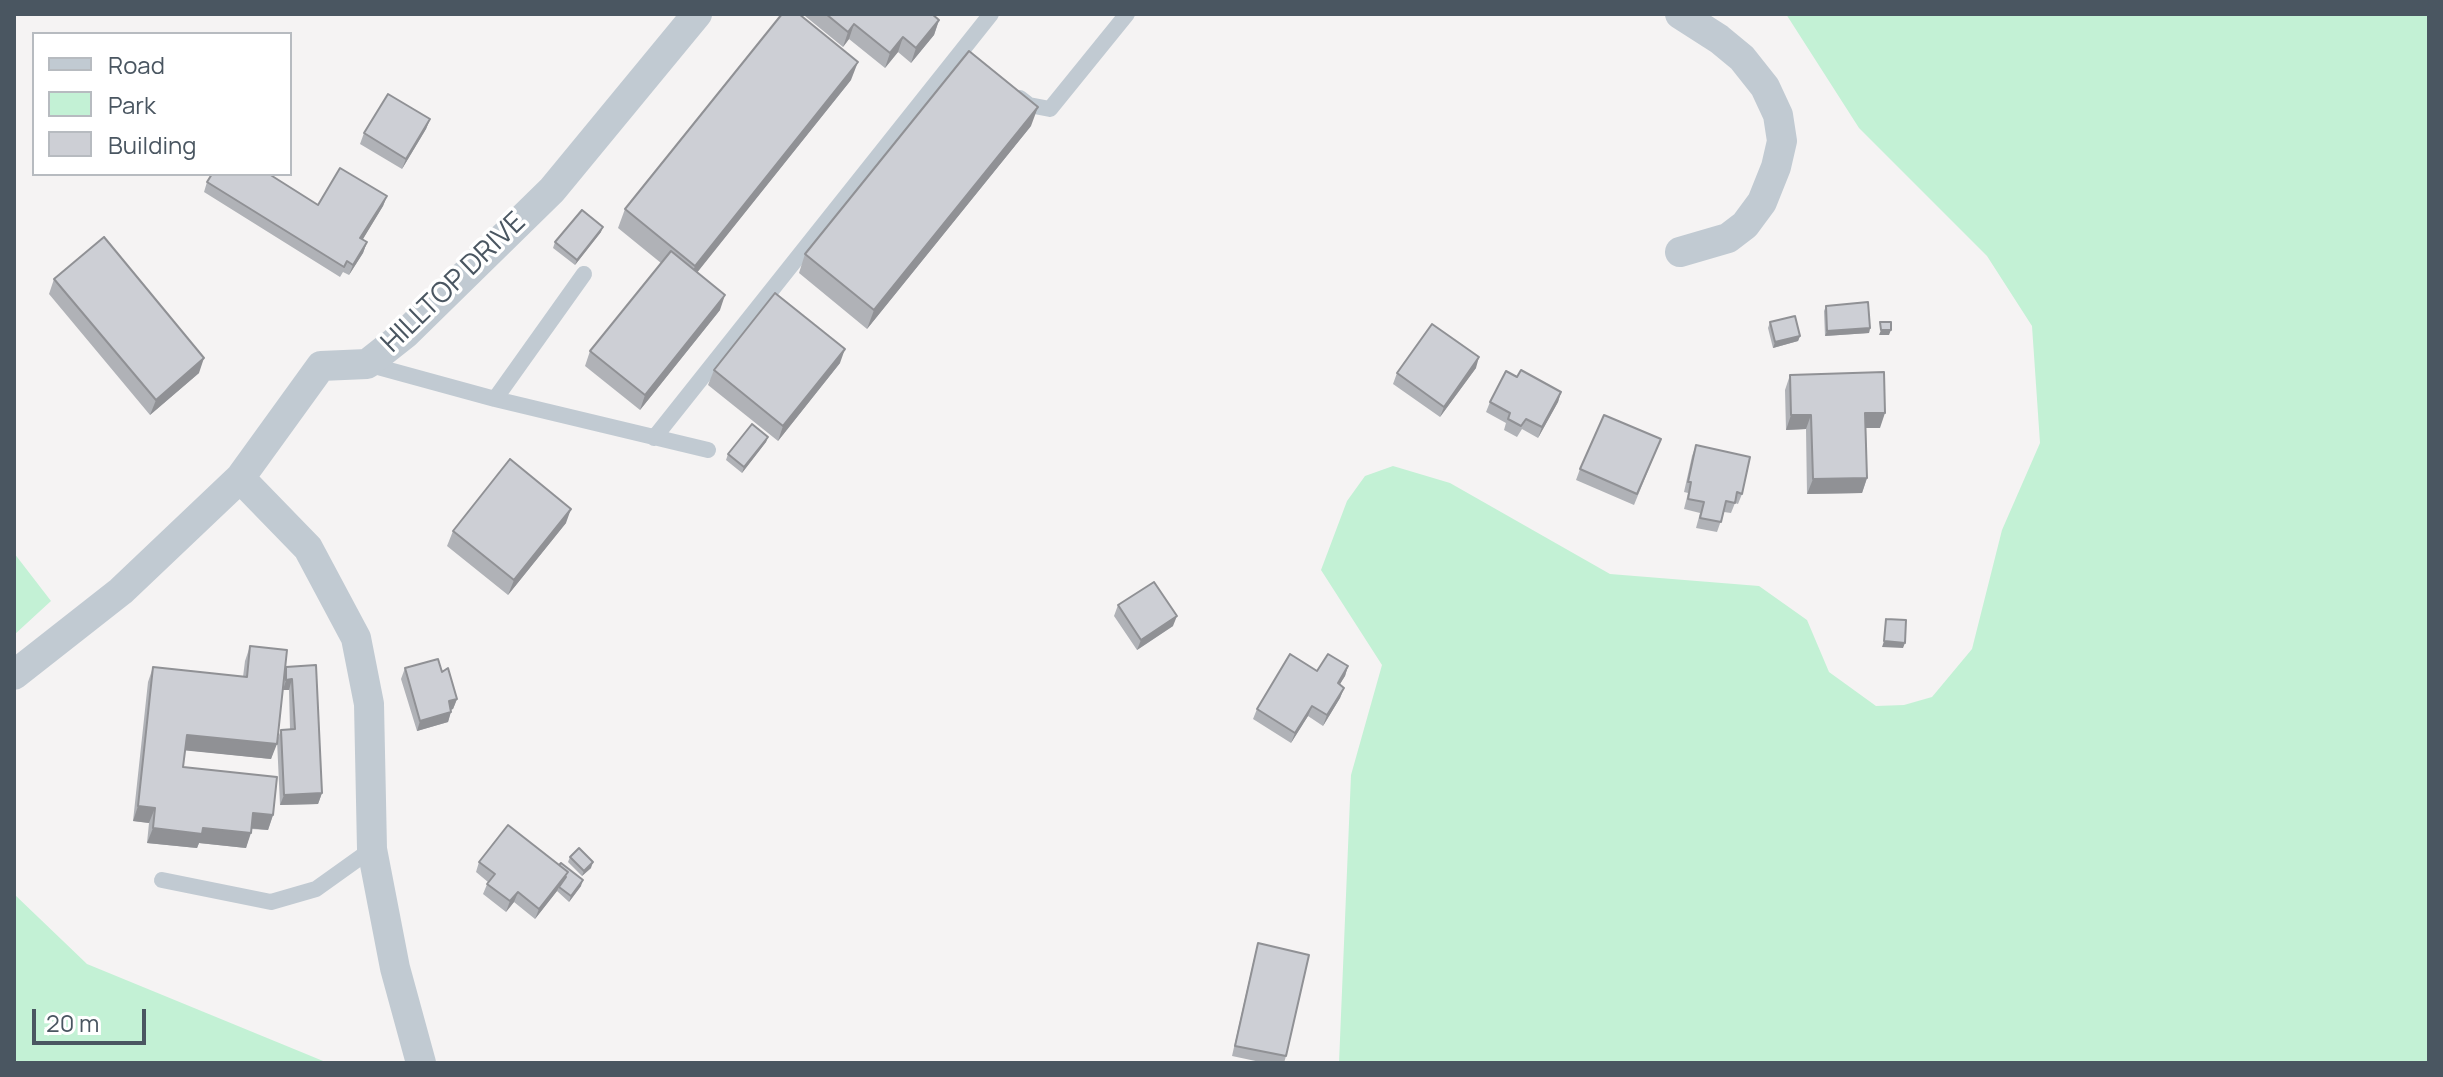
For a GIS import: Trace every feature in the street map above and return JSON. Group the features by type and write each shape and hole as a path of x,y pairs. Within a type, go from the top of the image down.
{"street":[{"name":"HILLTOP DRIVE","path":"14,675 121,591 240,478 321,366 367,364 405,334 552,190 697,14"},
{"path":"1680,14 1742,58 1765,87 1778,115 1782,141 1762,202 1745,225 1728,238 1680,252"},
{"path":"240,478 308,548 356,638 369,704 372,849 395,968 421,1063"}],"lane":[{"path":"654,438 991,14"},
{"path":"1010,91 1029,105 1050,109 1127,14"},
{"path":"495,399 584,274"},
{"path":"367,364 495,399 708,450"},
{"path":"162,880 271,902 316,889 372,849"}],"green space":[{"path":"1786,14 2429,14 2429,1063 1339,1063 1351,775 1382,665 1321,570 1347,501 1365,476 1393,466 1450,483 1610,574 1759,586 1807,620 1829,672 1876,706 1904,705 1932,697 1972,649 2002,530 2040,443 2032,326 1987,256 1859,128"},
{"path":"14,553 51,601 14,635"},
{"path":"14,894 87,964 328,1063 14,1063"}],"building":[{"path":"782,14 799,14 858,62 695,266 625,209"},
{"path":"826,14 932,14 939,20 916,48 903,37 890,53 854,24 848,32"},
{"path":"969,51 1038,107 874,310 805,254"},
{"path":"388,94 430,119 406,159 364,133"},
{"path":"340,168 387,196 360,238 367,242 353,265 347,261 344,267 207,182 211,176 272,176 318,205"},
{"path":"582,210 603,227 577,260 555,242"},
{"path":"104,237 204,358 156,400 54,279"},
{"path":"671,251 725,295 645,395 590,351"},
{"path":"775,293 845,349 783,426 714,370"},
{"path":"1868,302 1870,328 1827,331 1826,306"},
{"path":"1795,316 1800,336 1775,342 1770,322"},
{"path":"1880,322 1891,322 1891,330 1881,330"},
{"path":"1432,324 1479,357 1444,407 1397,373"},
{"path":"1521,370 1561,392 1542,427 1526,419 1521,426 1508,419 1510,413 1490,402 1506,371 1517,377"},
{"path":"1884,372 1885,413 1865,413 1867,478 1813,479 1811,415 1791,415 1790,375"},
{"path":"1604,415 1661,439 1637,494 1580,469"},
{"path":"752,424 768,437 744,467 728,454"},
{"path":"1696,445 1750,457 1742,494 1737,492 1735,503 1726,501 1721,522 1700,518 1704,502 1688,499 1691,482 1688,482"},
{"path":"510,459 571,509 514,580 453,531"},
{"path":"1154,582 1177,616 1141,640 1118,605"},
{"path":"1886,619 1906,620 1905,643 1884,641"},
{"path":"250,646 287,650 277,744 187,735 183,767 277,777 273,815 253,813 251,833 203,828 202,834 153,828 155,808 138,806 153,667 247,677"},
{"path":"1290,654 1317,671 1328,654 1348,666 1338,683 1344,688 1327,715 1312,706 1295,733 1257,709"},
{"path":"438,659 442,672 448,668 457,699 449,701 451,712 420,721 405,668"},
{"path":"316,665 322,793 284,795 281,730 295,729 292,679 286,680 286,667"},
{"path":"508,825 568,872 539,909 518,892 510,901 487,884 495,874 479,862"},
{"path":"579,848 593,862 584,871 570,857"},
{"path":"561,863 583,880 571,896 559,887 568,872 559,865"},
{"path":"1258,943 1309,955 1286,1056 1235,1046"}]}
